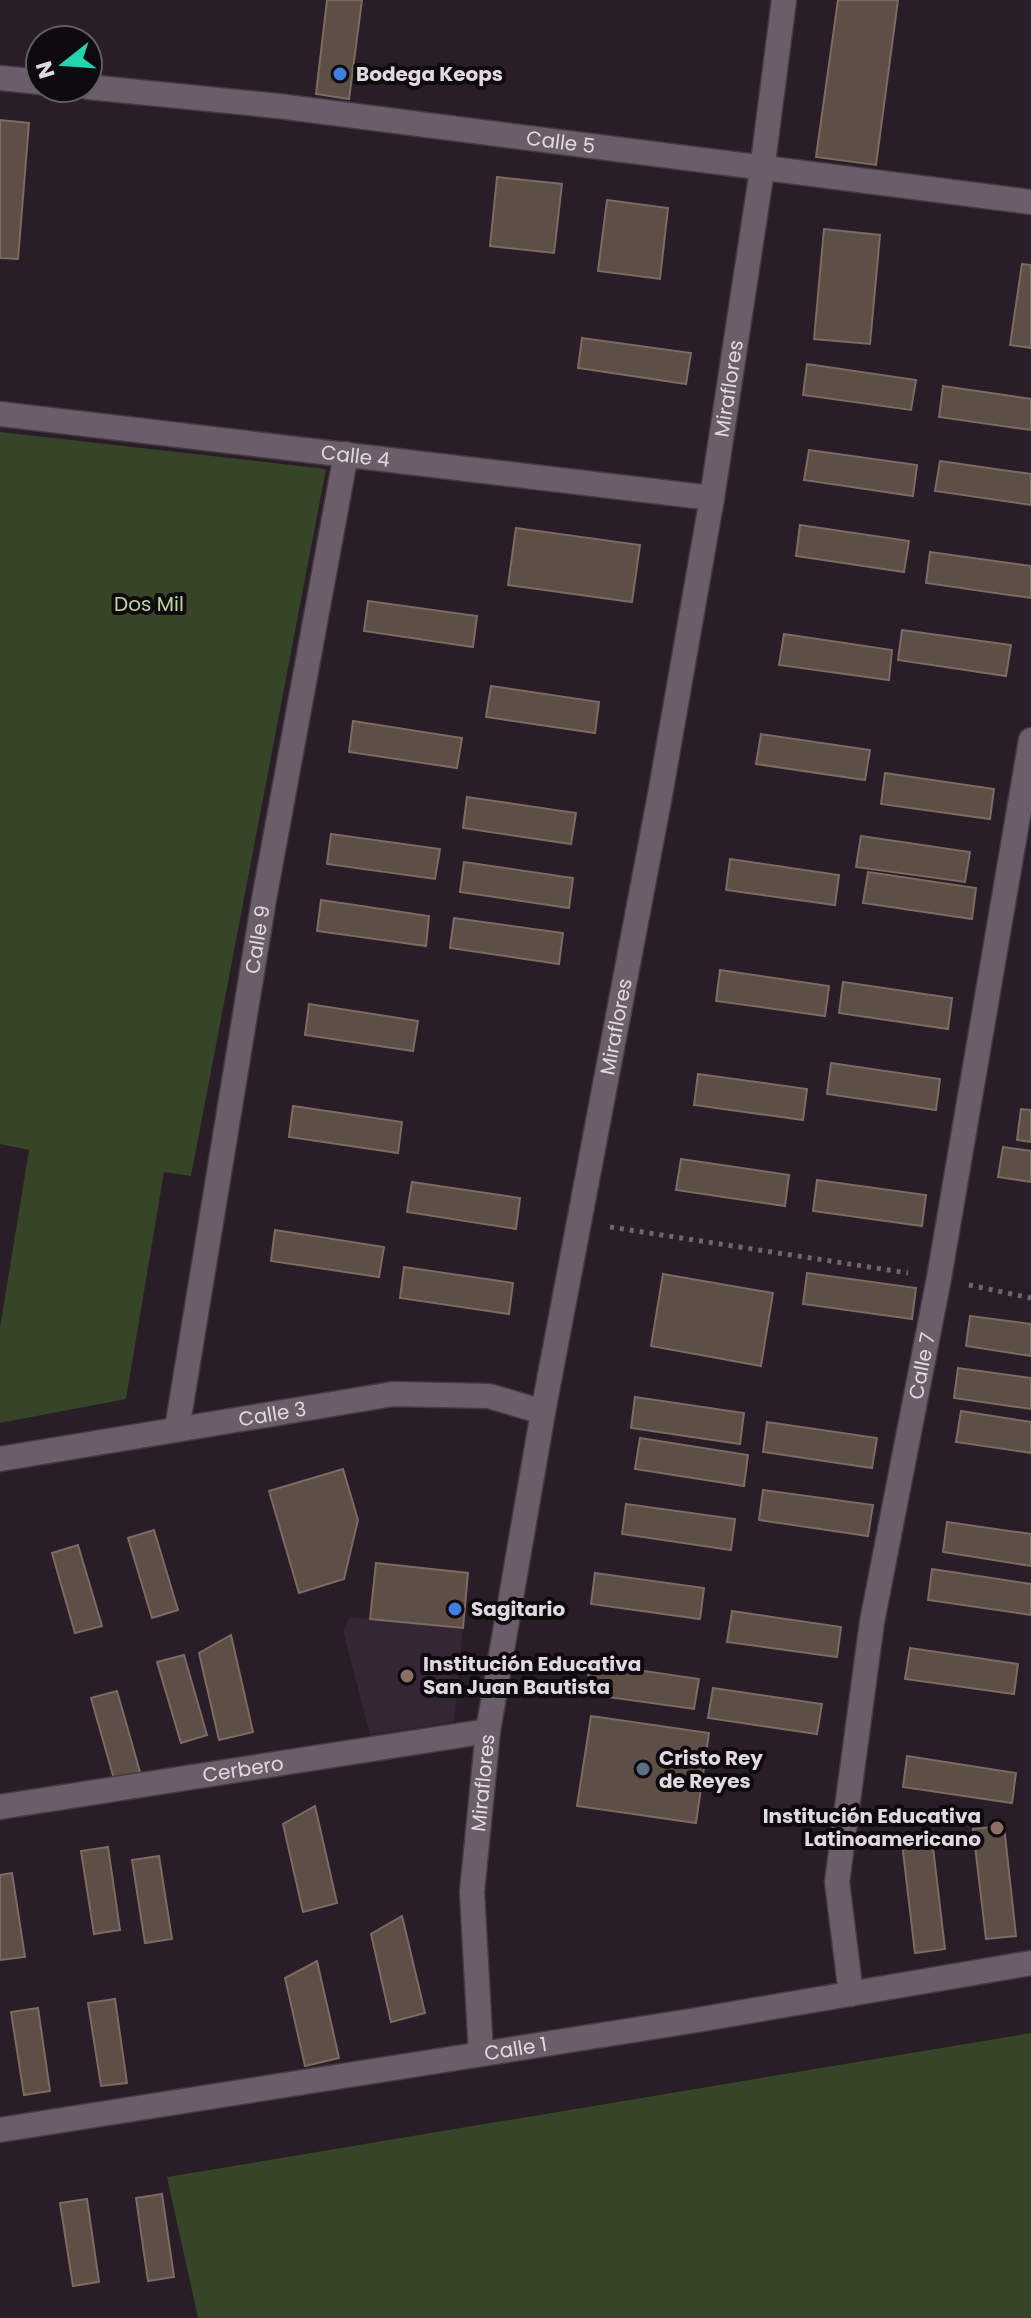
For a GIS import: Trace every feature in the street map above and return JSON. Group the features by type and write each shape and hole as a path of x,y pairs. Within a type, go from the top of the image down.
{"street":[{"name":"Miraflores","path":"481,2054 472,1892 488,1731 543,1412 581,1223 712,498 762,170 784,0"},
{"path":"0,78 24,80"},
{"name":"Calle 5","path":"104,89 278,106 1031,202"},
{"name":"Calle 4","path":"0,414 712,498"},
{"name":"Calle 9","path":"177,1429 264,899 346,454"},
{"name":"Calle 7","path":"851,1994 837,1882 872,1622 939,1278 1031,740"},
{"name":"Calle 3","path":"0,1459 393,1394 489,1396 543,1412"},
{"name":"Cerbero","path":"0,1807 488,1731"},
{"name":"Calle 1","path":"0,2130 1031,1963"}],"path":[{"path":"581,1223 939,1278 1031,1298"}],"shaded area":[{"name":"Institución Educativa San Juan Bautista","path":"350,1617 463,1628 454,1722 370,1735 343,1630"}],"green space":[{"name":"Dos Mil","path":"0,432 326,469 191,1176 164,1172 126,1399 0,1423 0,1328 29,1150 0,1144"},
{"path":"1031,2033 1031,2318 198,2318 167,2177"}],"building":[{"path":"327,0 362,0 349,99 316,94"},
{"path":"838,0 898,0 876,165 816,157"},
{"path":"0,120 29,123 18,259 0,258"},
{"path":"497,177 562,184 554,253 490,246"},
{"path":"607,200 668,208 660,279 598,271"},
{"path":"824,229 880,235 870,344 814,339"},
{"path":"1022,264 1031,265 1031,348 1010,345"},
{"path":"582,338 691,353 686,384 578,368"},
{"path":"807,364 916,380 911,410 803,395"},
{"path":"943,386 1031,399 1031,430 939,417"},
{"path":"809,450 917,465 913,496 804,480"},
{"path":"940,461 1031,474 1031,505 935,491"},
{"path":"800,525 909,541 904,572 796,556"},
{"path":"516,528 640,545 632,602 508,585"},
{"path":"930,552 1031,566 1031,598 926,583"},
{"path":"368,601 477,616 473,647 364,631"},
{"path":"902,630 1011,645 1006,676 898,660"},
{"path":"784,634 892,650 889,680 779,665"},
{"path":"491,686 599,702 595,733 486,717"},
{"path":"353,721 462,738 457,768 349,752"},
{"path":"761,734 870,750 865,780 756,764"},
{"path":"885,773 994,789 990,819 881,804"},
{"path":"467,797 576,813 571,844 463,828"},
{"path":"331,834 440,849 435,879 327,864"},
{"path":"861,836 970,852 965,882 856,867"},
{"path":"730,859 839,875 835,905 726,890"},
{"path":"464,862 573,878 569,908 460,892"},
{"path":"868,872 976,888 972,919 863,903"},
{"path":"321,900 429,916 426,946 317,931"},
{"path":"454,918 563,933 559,964 450,948"},
{"path":"720,970 829,986 825,1016 716,1001"},
{"path":"843,982 952,998 948,1029 839,1013"},
{"path":"309,1004 418,1021 413,1051 305,1035"},
{"path":"831,1063 940,1079 936,1110 827,1094"},
{"path":"698,1074 807,1089 803,1120 694,1105"},
{"path":"293,1106 402,1122 398,1153 289,1137"},
{"path":"1021,1109 1031,1110 1031,1142 1017,1140"},
{"path":"1003,1147 1031,1151 1031,1182 998,1177"},
{"path":"681,1159 789,1175 785,1206 676,1190"},
{"path":"817,1180 926,1195 922,1226 813,1211"},
{"path":"412,1182 520,1198 516,1229 407,1212"},
{"path":"275,1230 384,1247 379,1277 271,1261"},
{"path":"404,1267 513,1283 509,1314 400,1298"},
{"path":"807,1273 916,1288 912,1319 803,1304"},
{"path":"663,1274 773,1293 761,1366 651,1346"},
{"path":"970,1316 1031,1324 1031,1356 966,1346"},
{"path":"958,1368 1031,1378 1031,1409 954,1398"},
{"path":"635,1397 744,1413 740,1444 631,1428"},
{"path":"961,1411 1031,1422 1031,1453 956,1442"},
{"path":"767,1422 877,1438 872,1468 763,1452"},
{"path":"640,1438 748,1455 744,1486 635,1469"},
{"path":"343,1469 358,1520 344,1579 299,1593 269,1491"},
{"path":"763,1490 873,1505 868,1536 759,1520"},
{"path":"626,1504 735,1519 731,1550 622,1534"},
{"path":"947,1522 1031,1534 1031,1566 943,1552"},
{"path":"154,1530 178,1610 152,1618 128,1538"},
{"path":"78,1545 102,1626 75,1633 52,1553"},
{"path":"376,1563 468,1573 463,1628 370,1619"},
{"path":"932,1569 1031,1584 1031,1615 928,1600"},
{"path":"595,1573 704,1588 700,1619 591,1604"},
{"path":"732,1611 841,1627 837,1657 727,1642"},
{"path":"231,1635 253,1732 219,1740 199,1653"},
{"path":"910,1648 1018,1664 1014,1694 905,1679"},
{"path":"184,1655 207,1735 181,1743 157,1662"},
{"path":"590,1663 699,1679 694,1709 586,1694"},
{"path":"713,1688 822,1704 817,1734 708,1718"},
{"path":"117,1691 140,1772 114,1779 91,1698"},
{"name":"Cristo Rey de Reyes","path":"591,1716 709,1733 696,1823 577,1806"},
{"path":"907,1756 1016,1773 1012,1803 903,1787"},
{"path":"315,1806 337,1903 303,1912 283,1824"},
{"path":"1004,1826 1016,1936 986,1939 973,1829"},
{"path":"932,1839 945,1949 915,1953 902,1843"},
{"path":"108,1847 120,1930 94,1934 81,1851"},
{"path":"159,1856 172,1939 145,1943 132,1860"},
{"path":"12,1873 25,1957 0,1960 0,1875"},
{"path":"402,1916 425,2013 391,2022 371,1934"},
{"path":"317,1961 339,2058 305,2066 285,1978"},
{"path":"115,1999 127,2083 101,2086 88,2003"},
{"path":"38,2008 50,2091 24,2095 11,2012"},
{"path":"162,2194 174,2277 148,2281 136,2198"},
{"path":"87,2199 99,2282 73,2286 60,2203"}],"place":[{"name":"Bodega Keops","path":"340,74"},
{"name":"Sagitario","path":"455,1609"},
{"name":"Institución Educativa San Juan Bautista","path":"407,1676"},
{"name":"Cristo Rey de Reyes","path":"643,1769"},
{"name":"Institución Educativa Latinoamericano","path":"997,1828"}]}
